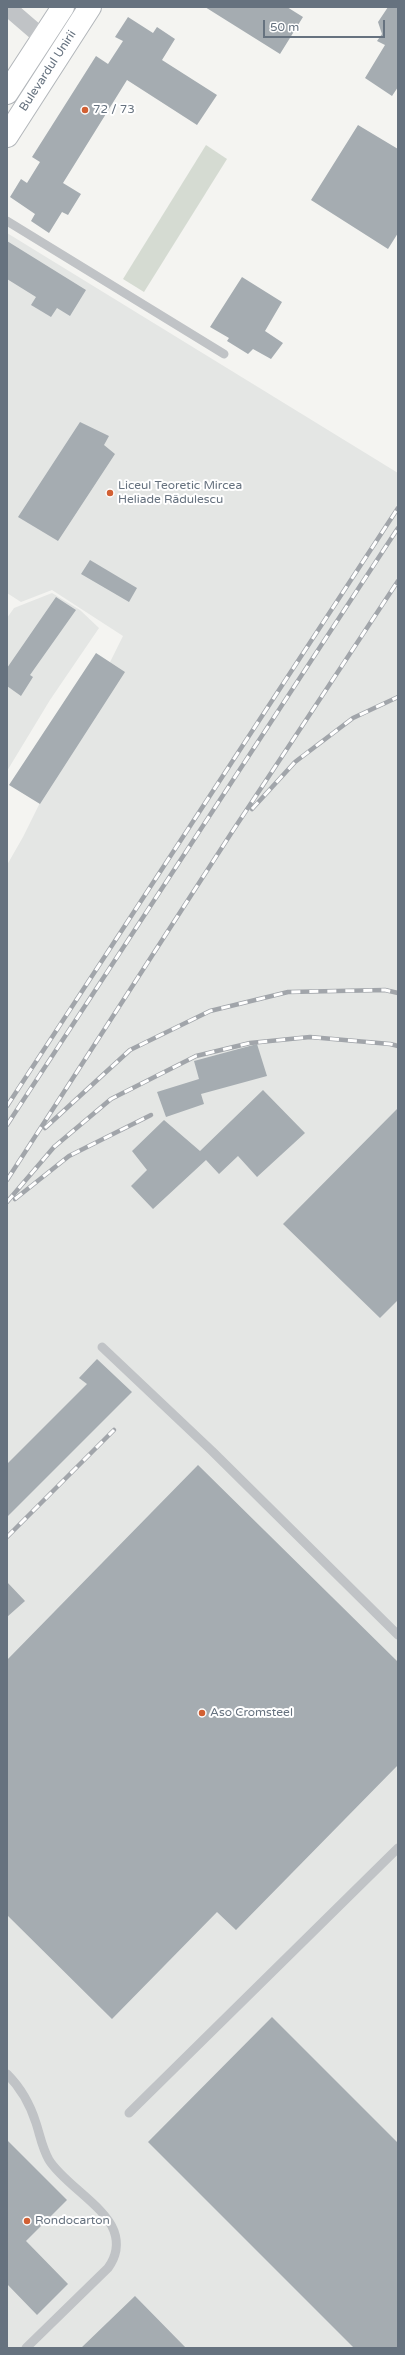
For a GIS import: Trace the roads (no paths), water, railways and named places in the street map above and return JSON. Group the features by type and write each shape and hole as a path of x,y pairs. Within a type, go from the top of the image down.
{"main road":[{"name":"Bulevardul Unirii","path":"7,93 63,7"},
{"name":"Bulevardul Unirii","path":"7,136 90,7"},
{"path":"42,38 62,50"}],"street":[{"path":"7,7 42,38"}],"lane":[{"path":"7,222 224,354"},
{"path":"102,1347 212,1451 398,1634"},
{"path":"129,2113 398,1848"},
{"path":"7,2074 17,2083 29,2104 43,2148 49,2161 110,2222 116,2240 116,2251 108,2268 26,2348"}],"railway":[{"path":"7,1106 398,508"},
{"path":"7,1125 398,528"},
{"path":"7,1180 232,832 398,581"},
{"path":"252,809 295,762 353,718 398,697"},
{"path":"45,1128 130,1050 210,1011 288,992 385,990 398,993"},
{"path":"7,1202 54,1147 111,1099 196,1056 250,1043 310,1037 398,1046"},
{"path":"15,1199 69,1156 151,1115"},
{"path":"7,1537 114,1430"}],"place":[{"name":"72 / 73","path":"85,110"},
{"name":"Liceul Teoretic Mircea Heliade Rădulescu","path":"110,493"},
{"name":"Aso Cromsteel","path":"202,1713"},
{"name":"Rondocarton","path":"27,2221"}]}
